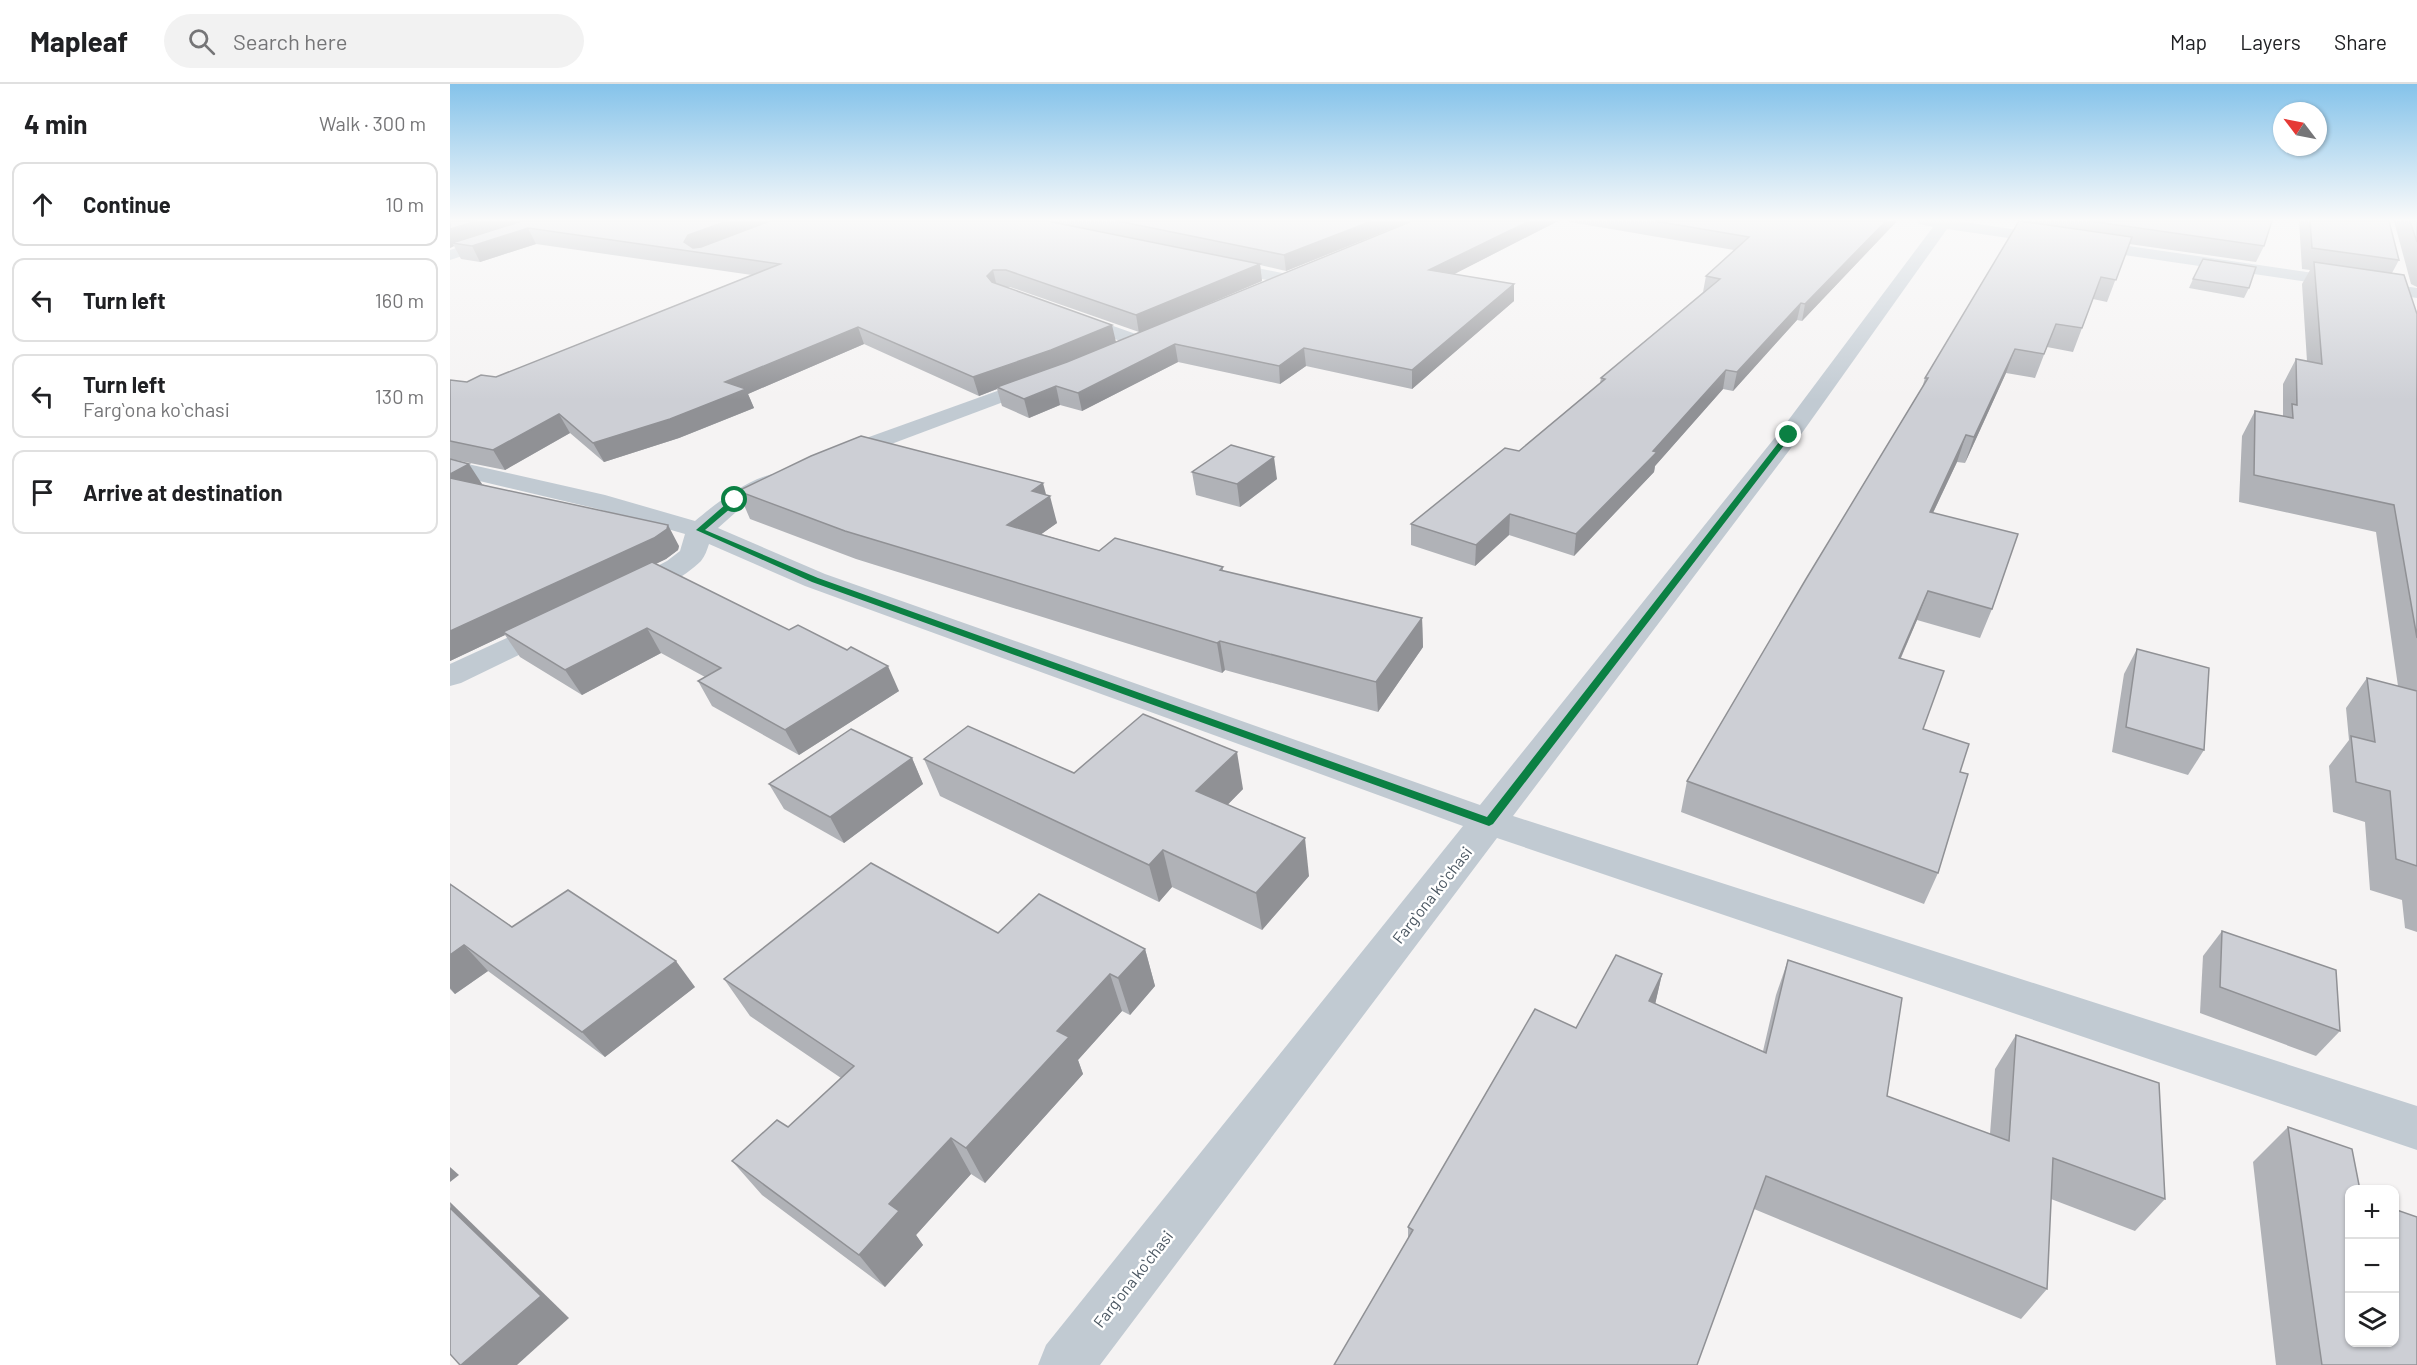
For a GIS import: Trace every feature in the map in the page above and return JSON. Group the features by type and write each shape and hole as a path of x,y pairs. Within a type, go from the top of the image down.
{"street":[{"path":"1255,293 1283,281"},
{"name":"Fargʻona koʻchasi","path":"1066,1365 1789,435 1897,281"},
{"path":"2334,281 2409,292 2407,311"},
{"path":"1056,312 1151,338 1107,356"},
{"path":"609,602 677,567 692,554 700,530 735,500 808,468 1063,374"},
{"path":"450,467 605,503 700,530 815,580 1489,822 2417,1128"},
{"path":"450,676 577,617"}],"building":[{"path":"738,281 991,281 1112,325 1051,350 973,377 858,327 725,382 746,389 670,419 593,443 559,414 493,450 450,441 450,380 467,382 481,375 496,377"},
{"path":"1037,281 1219,281 1136,315"},
{"path":"1266,281 1494,281 1514,284 1412,370 1304,348 1279,366 1175,344 1078,393 1056,386 1024,399 997,387 1067,362"},
{"path":"1718,281 1828,281 1805,304 1801,303 1737,372 1726,370 1653,451 1657,452 1576,534 1510,514 1476,545 1411,524 1505,448 1519,451 1605,379 1601,378"},
{"path":"1983,281 2100,281 2082,328 2056,324 2044,354 2015,349 1974,437 1966,435 1930,512 2018,534 1992,609 1928,591 1899,658 1944,671 1923,729 1969,744 1960,772 1968,774 1938,873 1687,781 1928,378 1925,378"},
{"path":"2204,281 2251,281 2249,288"},
{"path":"2315,281 2406,281 2417,314 2417,638 2394,505 2254,475 2255,411 2293,418 2292,404 2297,405 2296,359 2322,364"},
{"path":"861,436 1043,483 1032,491 1050,496 1007,525 1099,551 1115,538 1223,567 1220,570 1422,618 1376,682 1220,641 1217,643 845,531 738,491 811,456"},
{"path":"1231,445 1274,457 1237,484 1192,472"},
{"path":"450,459 469,464 450,474"},
{"path":"450,478 668,525 667,529 654,538 450,631"},
{"path":"652,562 789,630 798,625 847,650 851,647 888,666 785,730 698,681 721,668 647,628 565,670 503,632"},
{"path":"2137,649 2209,668 2204,750 2126,727"},
{"path":"2367,678 2417,691 2417,866 2396,859 2390,791 2356,782 2351,736 2375,742"},
{"path":"1143,714 1237,752 1196,791 1305,838 1256,893 1163,850 1149,865 924,759 968,726 1074,773"},
{"path":"851,729 912,758 830,817 769,784"},
{"path":"871,863 998,933 1039,894 1145,949 1118,978 1110,974 1057,1031 1069,1037 966,1148 951,1138 889,1204 899,1211 859,1255 732,1161 777,1120 788,1127 854,1066 724,979"},
{"path":"450,884 512,927 568,890 676,961 582,1032 464,945 450,955"},
{"path":"2222,931 2336,970 2340,1031 2220,987"},
{"path":"1616,955 1662,974 1649,1001 1766,1053 1788,960 1902,998 1887,1096 2009,1141 2016,1035 2159,1083 2165,1199 2053,1158 2047,1289 1766,1176 1697,1365 1334,1365 1413,1230 1408,1227 1535,1009 1576,1028"},
{"path":"2288,1127 2352,1149 2359,1185 2345,1185 2345,1347 2399,1347 2399,1211 2417,1217 2417,1365 2322,1365"},
{"path":"450,1208 541,1296 461,1365 450,1354"}],"route":[{"path":"735,500 700,530 815,580 1489,822 1789,435"}]}
